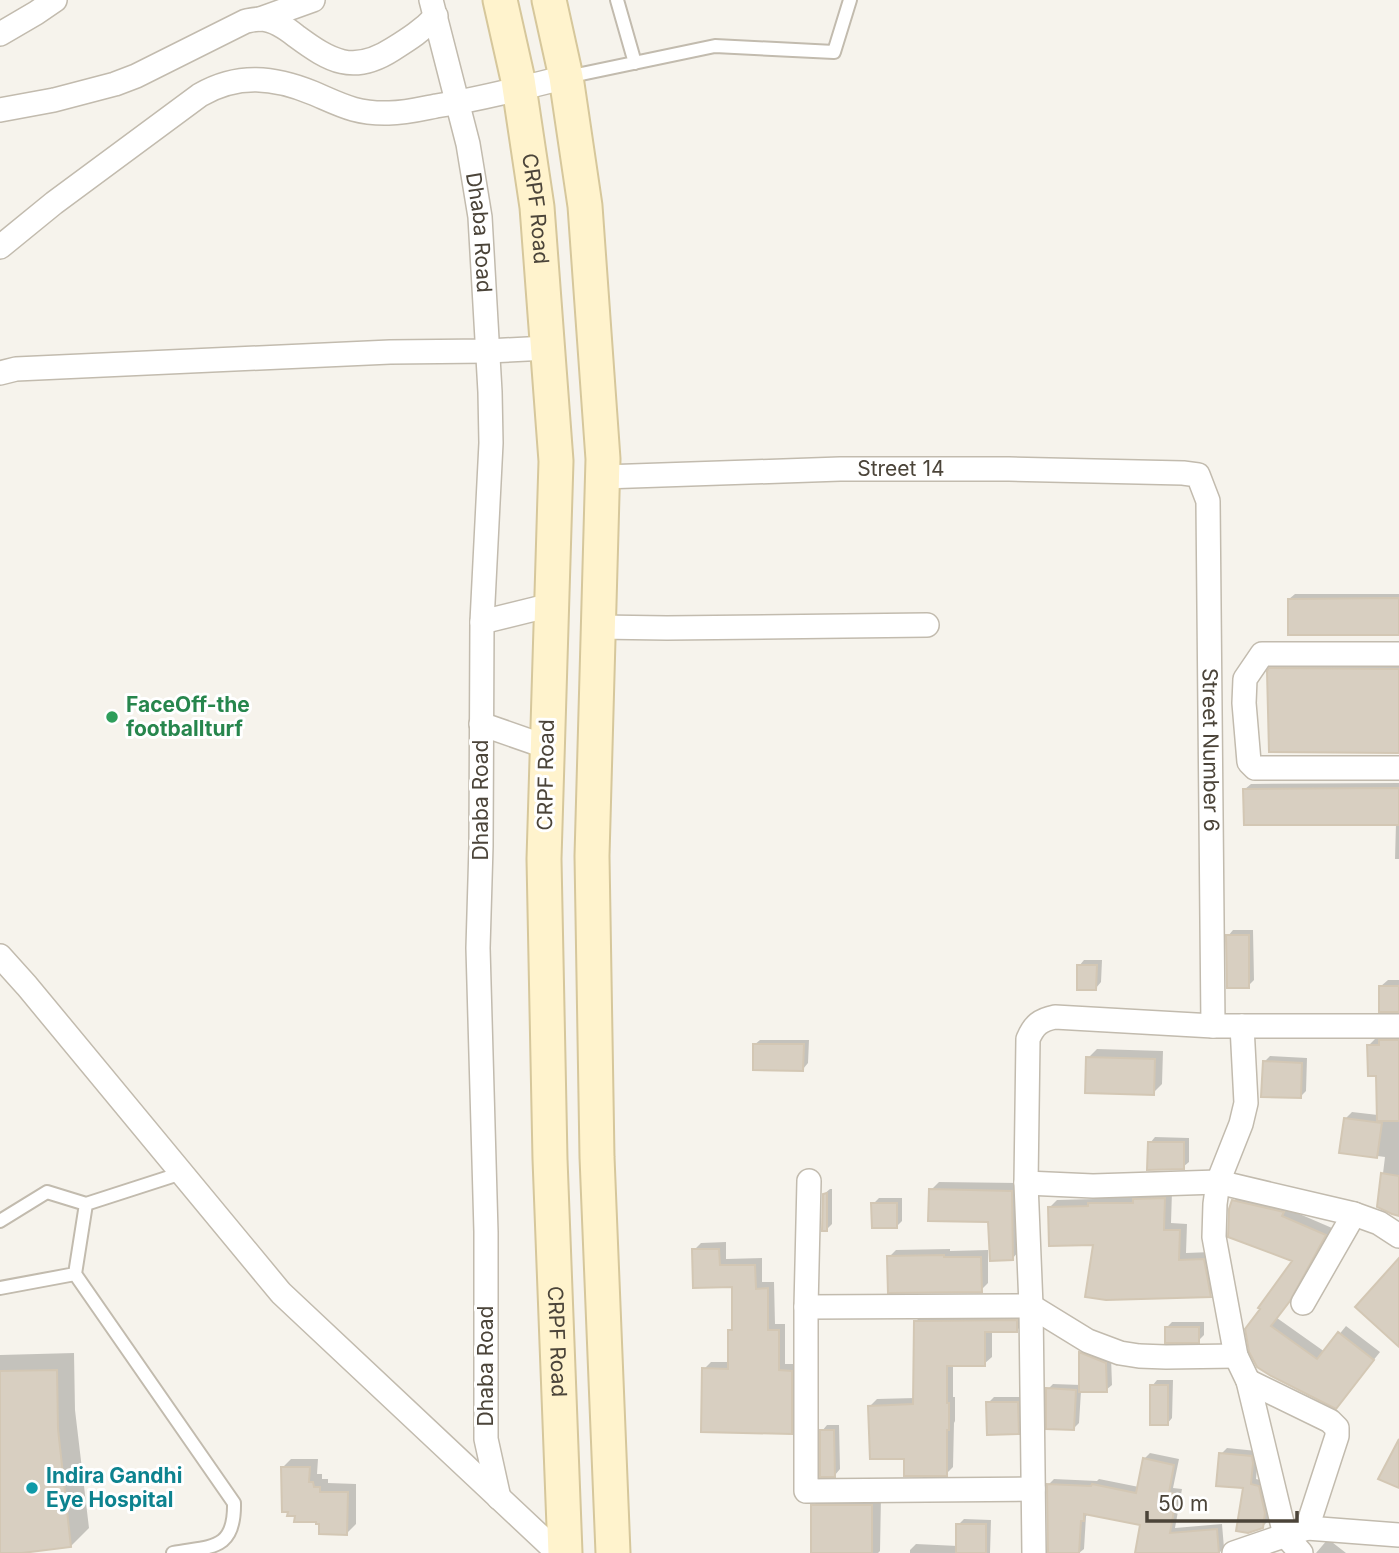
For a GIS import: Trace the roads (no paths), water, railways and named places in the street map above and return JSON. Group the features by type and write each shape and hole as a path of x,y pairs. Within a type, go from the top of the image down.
{"street":[{"path":"0,34 55,0"},
{"path":"0,110 54,100 115,84 246,21 260,19 313,0"},
{"name":"CRPF Road","path":"500,0 519,90 537,207 556,461 544,859 550,1159 565,1553"},
{"path":"549,0 566,77 585,206 603,459 592,882 597,1157 613,1553"},
{"path":"260,19 285,27 319,53 335,61 352,64 384,55 424,29 433,8"},
{"name":"Dhaba Road","path":"433,8 459,103 480,217 488,351 491,443 482,622 478,948 486,1232 486,1439 499,1497"},
{"path":"0,247 54,203 200,94 231,81 272,81 310,92 348,109 388,113 459,103 566,77"},
{"path":"0,373 16,369 390,352 547,348"},
{"name":"Street 14","path":"603,477 839,469 1009,469 1184,472 1198,475"},
{"name":"Street Number 6","path":"1198,475 1208,501 1213,1026"},
{"path":"482,622 551,605"},
{"path":"598,627 927,625"},
{"path":"1399,654 1262,654 1245,679 1244,703 1249,762 1255,768 1399,768"},
{"path":"481,724 547,747"},
{"path":"0,957 27,986 281,1293 558,1553"},
{"path":"1034,1553 1031,1306 1026,1183 1028,1039 1032,1029 1041,1019 1055,1017 1213,1026 1399,1026"},
{"path":"1242,1026 1246,1103 1241,1124 1218,1182 1214,1204 1214,1237 1236,1356 1248,1381 1285,1535 1301,1553"},
{"path":"809,1181 806,1492 1033,1489"},
{"path":"1026,1183 1093,1186 1218,1182 1354,1214 1379,1223 1399,1236"},
{"path":"1303,1303 1354,1214"},
{"path":"806,1307 1031,1306 1088,1340 1120,1353 1166,1357 1236,1356"},
{"path":"1248,1381 1330,1420 1337,1428 1337,1436 1307,1528"},
{"path":"1234,1553 1307,1528 1399,1535"}],"lane":[{"path":"617,0 635,62"},
{"path":"566,77 715,46 834,52 850,0"},
{"path":"0,1220 47,1192 86,1204 182,1173"},
{"path":"86,1204 75,1274 234,1503 235,1519 228,1537 218,1545 173,1553"},
{"path":"0,1288 75,1274"}],"place":[{"name":"FaceOff-the footballturf","path":"112,717"},
{"name":"Indira Gandhi Eye Hospital","path":"32,1488"}]}
